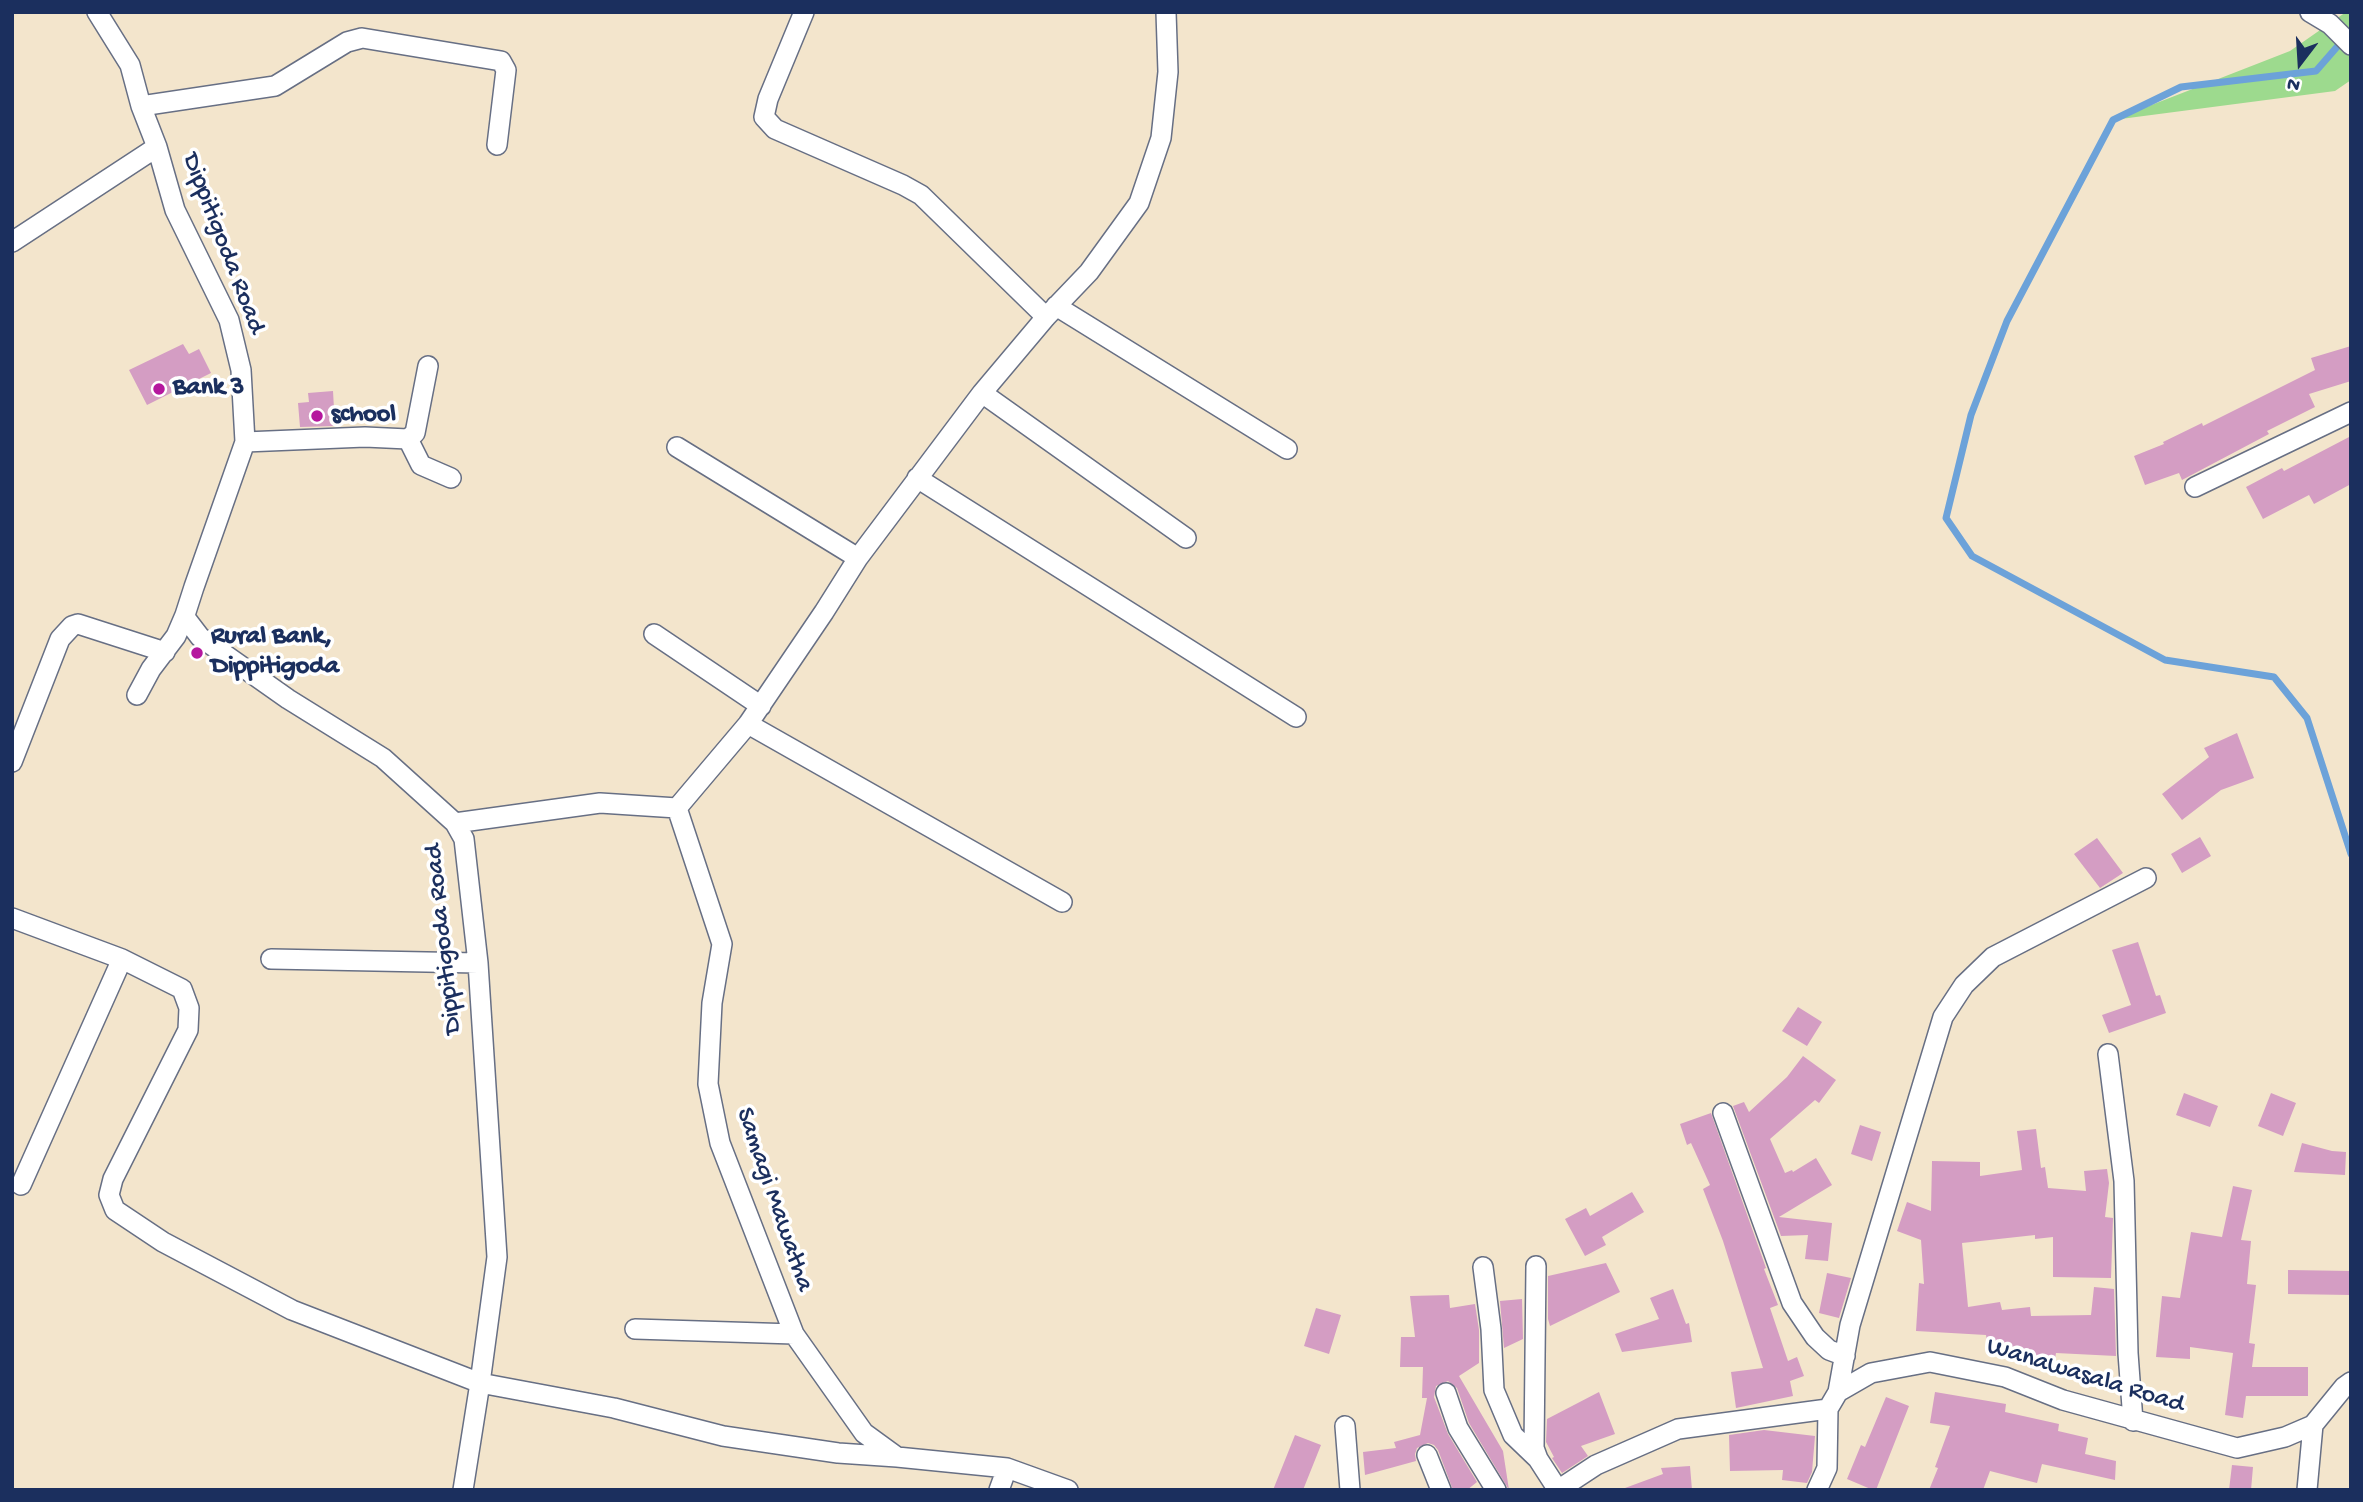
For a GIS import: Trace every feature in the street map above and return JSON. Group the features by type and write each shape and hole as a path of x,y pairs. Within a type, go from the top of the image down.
{"street":[{"name":"Dippitigoda Road","path":"97,12 130,65 175,210 229,320 241,370 245,442 185,615 200,637 288,699 383,758 455,823 464,839 478,963 497,1257 463,1490"},
{"path":"804,12 768,99 764,117 775,129 921,195 1051,312 1287,449"},
{"path":"455,823 600,803 677,808 748,724 858,558 917,478 982,393 1089,272 1139,203 1161,138 1168,72 1166,12"},
{"path":"2310,12 2330,24 2351,45"},
{"path":"141,106 275,86 347,42 362,38 501,61 506,71 497,145"},
{"path":"12,242 157,147"},
{"path":"245,442 365,437 408,439 415,433 428,366"},
{"path":"982,393 1186,538"},
{"path":"2195,487 2351,412"},
{"path":"408,439 421,465 451,478"},
{"path":"677,447 858,558"},
{"path":"917,478 1296,717"},
{"path":"137,695 151,669 176,636 185,615"},
{"path":"12,762 60,639 72,626 78,624 165,652"},
{"path":"654,634 761,706"},
{"path":"748,724 1062,902"},
{"name":"Samagi Mawatha","path":"677,808 722,944 712,1003 708,1084 720,1143 794,1334 864,1433 897,1457"},
{"path":"1839,1392 1850,1325 1943,1017 1964,985 1993,957 2146,878"},
{"path":"12,919 122,959 182,989 189,1008 188,1030 113,1180 109,1195 115,1210 163,1242 292,1310 480,1383 614,1408 723,1436 838,1452 1007,1468 1068,1490"},
{"path":"21,1185 122,959"},
{"path":"271,959 478,963"},
{"path":"2108,1054 2124,1181 2128,1353 2133,1421"},
{"path":"1723,1113 1792,1303 1815,1337 1829,1350 1845,1356"},
{"path":"1536,1266 1534,1448 1558,1490 1596,1465 1678,1429 1828,1409 1826,1468 1817,1490"},
{"path":"1483,1267 1491,1329 1494,1390 1513,1435 1538,1459"},
{"path":"635,1329 794,1334"},
{"name":"Wanawasala Road","path":"1828,1409 1839,1392 1871,1373 1930,1362 2005,1377 2063,1400 2237,1448 2285,1437 2313,1425 2343,1387 2351,1381"},
{"path":"1446,1393 1458,1428 1496,1490"},
{"path":"2307,1490 2313,1425"},
{"path":"1345,1426 1350,1490"},
{"path":"1427,1455 1441,1490"},
{"path":"999,1490 1007,1468"}],"green space":[{"path":"2346,12 2351,12 2351,80 2335,91 2113,120 2290,51"}],"building":[{"name":"Bank 3","path":"183,344 189,354 199,349 211,373 147,405 129,370"},
{"path":"2351,346 2351,381 2309,394 2315,407 2182,480 2179,473 2145,485 2134,456 2164,444 2163,442 2202,423 2203,426 2315,370 2311,358"},
{"name":"school","path":"333,391 335,426 300,427 298,403 309,402 308,393"},
{"path":"2351,436 2351,484 2314,504 2309,495 2263,519 2246,487 2282,468 2284,471"},
{"path":"2237,733 2254,778 2221,790 2182,820 2162,794 2209,757 2204,748"},
{"path":"2200,837 2211,856 2182,873 2171,854"},
{"path":"2097,838 2123,873 2100,888 2074,854"},
{"path":"2138,942 2156,996 2160,995 2166,1013 2109,1033 2102,1015 2131,1005 2112,950"},
{"path":"1798,1007 1822,1022 1807,1046 1782,1031"},
{"path":"1803,1056 1836,1080 1819,1103 1815,1100 1770,1139 1785,1173 1792,1170 1793,1172 1816,1158 1832,1185 1779,1217 1832,1223 1828,1261 1805,1259 1808,1235 1781,1236 1733,1106 1744,1102 1749,1112 1787,1077"},
{"path":"2184,1093 2218,1106 2210,1127 2176,1115"},
{"path":"2271,1093 2296,1103 2283,1136 2258,1126"},
{"path":"1711,1113 1778,1305 1770,1308 1788,1361 1797,1357 1804,1376 1790,1381 1793,1396 1736,1408 1731,1372 1763,1368 1723,1241 1703,1189 1710,1185 1691,1143 1687,1145 1680,1124"},
{"path":"1860,1125 1881,1132 1872,1161 1851,1154"},
{"path":"2036,1129 2041,1168 2045,1167 2048,1188 2086,1191 2084,1171 2107,1169 2109,1183 2105,1217 2113,1218 2111,1278 2053,1277 2053,1237 2035,1239 2035,1235 1962,1243 1968,1307 2000,1302 2002,1310 2030,1307 2031,1316 2091,1315 2094,1287 2114,1289 2116,1356 2056,1353 2055,1359 2017,1361 2016,1347 1989,1352 1986,1335 1916,1331 1919,1283 1924,1284 1921,1240 1897,1231 1907,1202 1931,1211 1932,1161 1980,1162 1980,1176 2022,1170 2017,1131"},
{"path":"2302,1143 2346,1152 2345,1175 2294,1172"},
{"path":"2233,1186 2252,1190 2241,1240 2251,1241 2247,1284 2256,1285 2249,1343 2255,1344 2252,1367 2308,1367 2308,1396 2246,1396 2243,1418 2225,1415 2233,1353 2190,1347 2190,1359 2156,1357 2162,1296 2180,1298 2191,1232 2222,1237"},
{"path":"1632,1192 1644,1212 1602,1237 1606,1245 1585,1256 1565,1219 1586,1208 1590,1216"},
{"path":"1606,1263 1620,1292 1550,1326 1548,1276"},
{"path":"2288,1270 2351,1271 2351,1295 2288,1294"},
{"path":"1827,1273 1851,1278 1839,1318 1819,1313"},
{"path":"1673,1289 1686,1324 1689,1323 1692,1342 1622,1352 1615,1334 1659,1319 1650,1298"},
{"path":"1449,1295 1450,1308 1475,1304 1479,1330 1479,1363 1459,1376 1503,1451 1509,1490 1469,1423 1457,1388 1448,1381 1436,1386 1434,1397 1448,1434 1477,1482 1467,1490 1453,1490 1438,1450 1428,1443 1417,1448 1416,1461 1365,1475 1363,1452 1396,1448 1394,1442 1420,1435 1427,1398 1422,1398 1423,1367 1400,1367 1401,1337 1415,1337 1410,1296"},
{"path":"1522,1299 1523,1339 1504,1348 1500,1301"},
{"path":"1316,1308 1341,1315 1329,1354 1304,1346"},
{"path":"1599,1392 1615,1434 1581,1446 1588,1456 1562,1473 1546,1442 1547,1419"},
{"path":"1935,1392 2006,1404 2005,1412 2059,1424 2058,1431 2088,1438 2085,1454 2116,1461 2115,1480 2042,1464 2037,1483 1990,1471 1983,1490 1929,1490 1950,1426 1930,1423"},
{"path":"1886,1397 1909,1406 1876,1490 1873,1490 1847,1479 1861,1445 1865,1447"},
{"path":"1764,1430 1815,1436 1812,1472 1807,1483 1782,1480 1783,1470 1730,1471 1729,1435"},
{"path":"1295,1435 1321,1445 1303,1490 1273,1490"},
{"path":"2232,1465 2253,1467 2251,1490 2229,1490"},
{"path":"1690,1466 1692,1490 1625,1490 1663,1474 1661,1468"}],"waterway":[{"path":"2343,40 2316,71 2181,87 2113,120 2007,321 1971,415 1946,518 1972,556 2165,660 2274,677 2307,718 2351,854"}],"place":[{"name":"Bank 3","path":"159,389"},
{"name":"school","path":"317,416"},
{"name":"Rural Bank, Dippitigoda","path":"197,653"}]}
